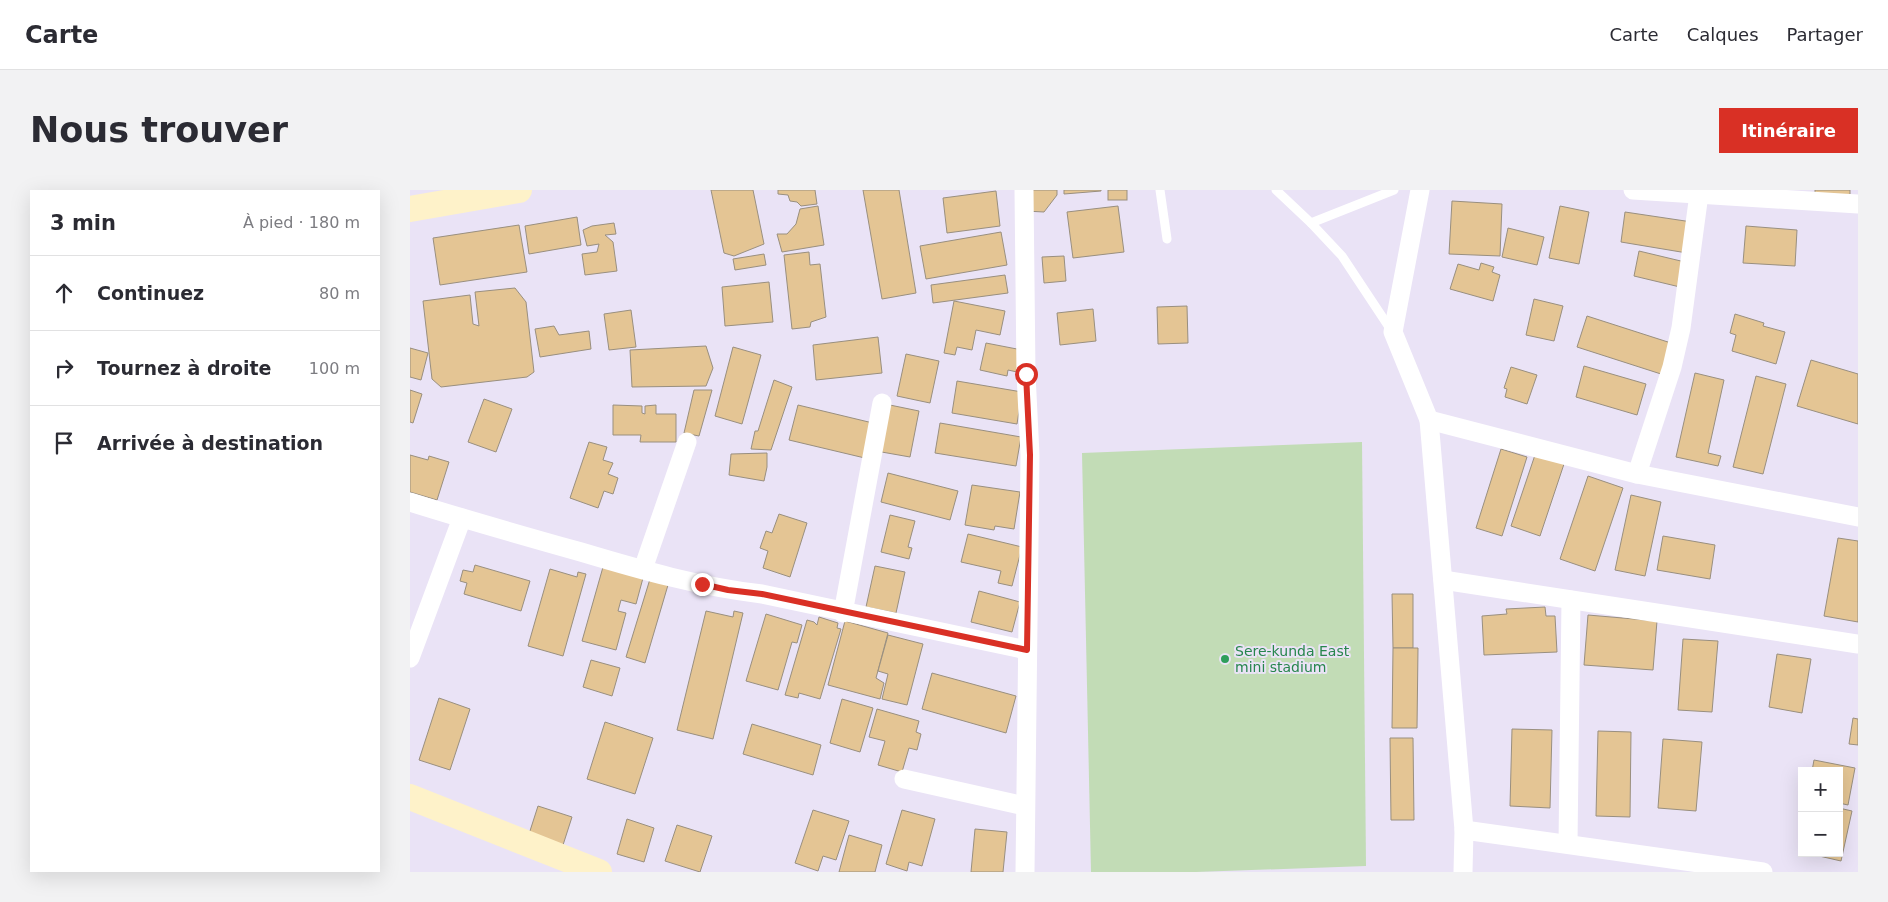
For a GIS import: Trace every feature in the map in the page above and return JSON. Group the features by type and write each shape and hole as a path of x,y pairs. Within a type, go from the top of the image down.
{"street":[{"path":"410,209 519,190"},
{"path":"1024,190 1026,374 1030,455 1024,872"},
{"path":"1420,190 1393,332 1429,420 1464,830 1463,872"},
{"path":"1633,190 1858,204"},
{"path":"1637,474 1672,366 1679,338 1699,194"},
{"path":"842,613 882,403"},
{"path":"1429,420 1637,474 1858,517"},
{"path":"643,569 687,442"},
{"path":"410,502 643,569 728,590 762,594 842,613 1027,650"},
{"path":"410,658 462,518"},
{"path":"1442,580 1858,644"},
{"path":"1568,844 1571,600"},
{"path":"904,780 1025,806"},
{"path":"410,797 599,872"},
{"path":"1464,830 1568,844 1708,868 1763,872"}],"lane":[{"path":"1160,190 1167,239"},
{"path":"1276,190 1342,256 1393,332"},
{"path":"1311,223 1394,190"}],"green space":[{"name":"Sere-kunda East mini stadium","path":"1362,442 1366,866 1196,872 1091,872 1082,453"}],"building":[{"path":"711,190 753,190 764,244 734,256 724,253"},
{"path":"778,190 815,190 817,204 801,206 797,202 790,201 788,195 778,194"},
{"path":"863,190 899,190 916,293 882,299"},
{"path":"1026,190 1057,190 1057,195 1044,212 1025,211"},
{"path":"1064,190 1101,190 1101,191 1064,194"},
{"path":"1108,190 1127,190 1127,200 1108,200"},
{"path":"1815,190 1850,190 1850,197 1815,197"},
{"path":"996,191 1000,226 947,233 943,198"},
{"path":"1452,201 1502,204 1500,256 1449,254"},
{"path":"818,206 824,245 782,252 777,234 787,234 796,224 800,209"},
{"path":"1118,206 1124,252 1073,258 1067,212"},
{"path":"1560,206 1589,212 1579,264 1549,258"},
{"path":"1625,212 1692,222 1687,253 1621,242"},
{"path":"577,217 581,245 529,254 525,226"},
{"path":"614,223 616,234 605,235 613,242 617,271 585,275 582,254 597,252 599,244 587,246 583,230 592,226"},
{"path":"519,225 527,272 440,285 433,238"},
{"path":"1746,226 1797,230 1795,266 1743,263"},
{"path":"1508,228 1544,237 1537,265 1502,257"},
{"path":"1001,232 1007,265 926,279 920,246"},
{"path":"1639,251 1685,262 1680,287 1634,276"},
{"path":"809,252 810,265 820,264 826,317 811,322 810,327 792,329 784,255"},
{"path":"764,254 766,265 735,270 733,259"},
{"path":"1064,256 1066,281 1044,283 1042,257"},
{"path":"1481,263 1494,267 1492,272 1500,275 1493,301 1450,289 1458,264 1479,270"},
{"path":"1005,275 1008,293 933,303 931,285"},
{"path":"769,282 773,322 725,326 722,287"},
{"path":"515,288 526,302 534,372 527,377 441,387 432,379 423,301 470,295 473,324 479,326 475,292"},
{"path":"1534,299 1563,306 1554,341 1526,335"},
{"path":"954,301 1005,311 1000,335 976,330 972,350 957,347 955,355 944,353"},
{"path":"1187,306 1188,343 1158,344 1157,307"},
{"path":"1093,309 1096,341 1060,345 1057,313"},
{"path":"631,310 636,347 609,350 604,314"},
{"path":"1735,314 1764,323 1763,326 1785,332 1776,364 1732,351 1736,335 1730,333"},
{"path":"1587,316 1671,343 1661,374 1577,347"},
{"path":"554,326 559,335 589,331 591,349 540,357 535,329"},
{"path":"878,337 882,373 816,380 813,345"},
{"path":"986,343 1022,350 1017,372 1008,370 1007,376 980,370"},
{"path":"706,346 713,368 706,386 632,387 630,350"},
{"path":"733,347 761,355 742,424 715,416"},
{"path":"410,348 428,353 421,380 410,377"},
{"path":"906,354 939,361 930,403 897,396"},
{"path":"1811,360 1858,374 1858,424 1797,406"},
{"path":"1584,366 1646,384 1637,415 1576,397"},
{"path":"1511,367 1537,375 1527,404 1505,397 1507,389 1504,388"},
{"path":"1695,373 1724,380 1708,453 1721,456 1718,466 1676,457"},
{"path":"1756,376 1786,384 1763,474 1733,467"},
{"path":"774,380 792,387 771,450 751,449 755,431 758,431"},
{"path":"957,381 1022,392 1017,424 952,413"},
{"path":"410,390 422,394 413,423 410,422"},
{"path":"694,390 712,390 699,436 684,433"},
{"path":"484,399 512,409 496,452 468,442"},
{"path":"885,404 919,411 910,457 876,451"},
{"path":"613,405 642,406 642,413 645,414 645,406 656,405 656,414 676,414 676,442 640,442 641,435 613,435"},
{"path":"798,405 877,424 869,459 789,440"},
{"path":"940,423 1021,437 1016,466 935,453"},
{"path":"589,442 607,447 603,460 613,463 608,474 618,478 613,494 604,491 598,508 570,498"},
{"path":"1501,449 1527,457 1502,536 1476,528"},
{"path":"1536,452 1565,461 1540,536 1511,526"},
{"path":"767,453 764,481 729,475 731,454"},
{"path":"410,455 428,460 429,456 449,462 437,500 410,492"},
{"path":"888,473 958,491 950,520 881,502"},
{"path":"1588,476 1623,488 1595,571 1560,559"},
{"path":"972,485 1020,492 1014,529 995,526 994,530 965,525"},
{"path":"1631,495 1661,502 1645,576 1615,570"},
{"path":"779,514 807,523 790,577 763,568 768,551 760,548 766,531 772,533"},
{"path":"890,515 915,521 908,547 912,548 909,559 881,552"},
{"path":"968,534 1022,547 1012,586 998,583 1001,571 961,562"},
{"path":"1663,536 1715,545 1710,579 1657,570"},
{"path":"1838,538 1858,541 1858,622 1824,616"},
{"path":"475,565 530,581 521,611 464,594 467,583 460,581 463,570 473,572"},
{"path":"875,566 905,572 896,613 866,607"},
{"path":"603,567 643,578 636,604 621,600 618,611 626,613 616,650 582,641"},
{"path":"550,569 577,577 578,572 586,574 563,656 528,646"},
{"path":"650,579 668,585 645,663 626,657"},
{"path":"979,591 1020,602 1012,632 971,622"},
{"path":"1392,594 1413,594 1413,648 1393,648"},
{"path":"1545,607 1546,616 1555,616 1557,652 1484,655 1482,616 1507,614 1506,609"},
{"path":"706,611 733,617 734,611 743,613 713,739 677,730"},
{"path":"766,614 802,625 797,643 792,642 778,690 746,681"},
{"path":"1588,615 1657,621 1653,670 1584,665"},
{"path":"819,617 838,623 837,628 841,629 820,699 799,693 798,698 785,695 807,620 817,625"},
{"path":"845,621 888,633 876,678 884,683 880,699 828,685"},
{"path":"888,635 923,644 907,705 882,699 888,674 878,671"},
{"path":"1683,639 1718,641 1712,712 1678,710"},
{"path":"1393,648 1418,648 1417,728 1392,728"},
{"path":"1777,654 1811,659 1802,713 1769,707"},
{"path":"591,660 620,668 612,696 583,687"},
{"path":"932,673 1016,696 1006,733 922,709"},
{"path":"439,698 470,709 450,770 419,760"},
{"path":"842,699 873,708 860,752 830,743"},
{"path":"877,709 919,721 916,732 921,734 917,750 909,748 902,772 878,765 885,741 869,737"},
{"path":"1853,718 1858,719 1858,745 1849,744"},
{"path":"605,722 653,738 635,794 587,779"},
{"path":"752,724 821,745 813,775 743,754"},
{"path":"1512,729 1552,730 1550,808 1510,806"},
{"path":"1598,731 1631,732 1630,817 1596,816"},
{"path":"1390,738 1413,738 1414,820 1391,820"},
{"path":"1663,739 1702,742 1696,811 1658,808"},
{"path":"1814,760 1855,768 1848,805 1843,804 1843,767 1813,767"},
{"path":"538,806 572,817 563,845 529,834"},
{"path":"1843,809 1852,811 1843,852"},
{"path":"813,810 849,821 836,860 823,856 818,871 795,863"},
{"path":"902,810 935,819 922,866 909,862 907,871 886,864"},
{"path":"627,819 654,828 644,862 617,854"},
{"path":"677,825 712,836 700,872 665,861"},
{"path":"975,829 1007,832 1003,872 971,872"},
{"path":"849,835 882,845 875,872 839,872"},
{"path":"1824,857 1842,857 1841,861"}],"place":[{"name":"Sere-kunda East mini stadium","path":"1225,659"}],"route":[{"path":"702,584 728,590 762,594 842,613 1027,650 1030,455 1026,374"}]}
